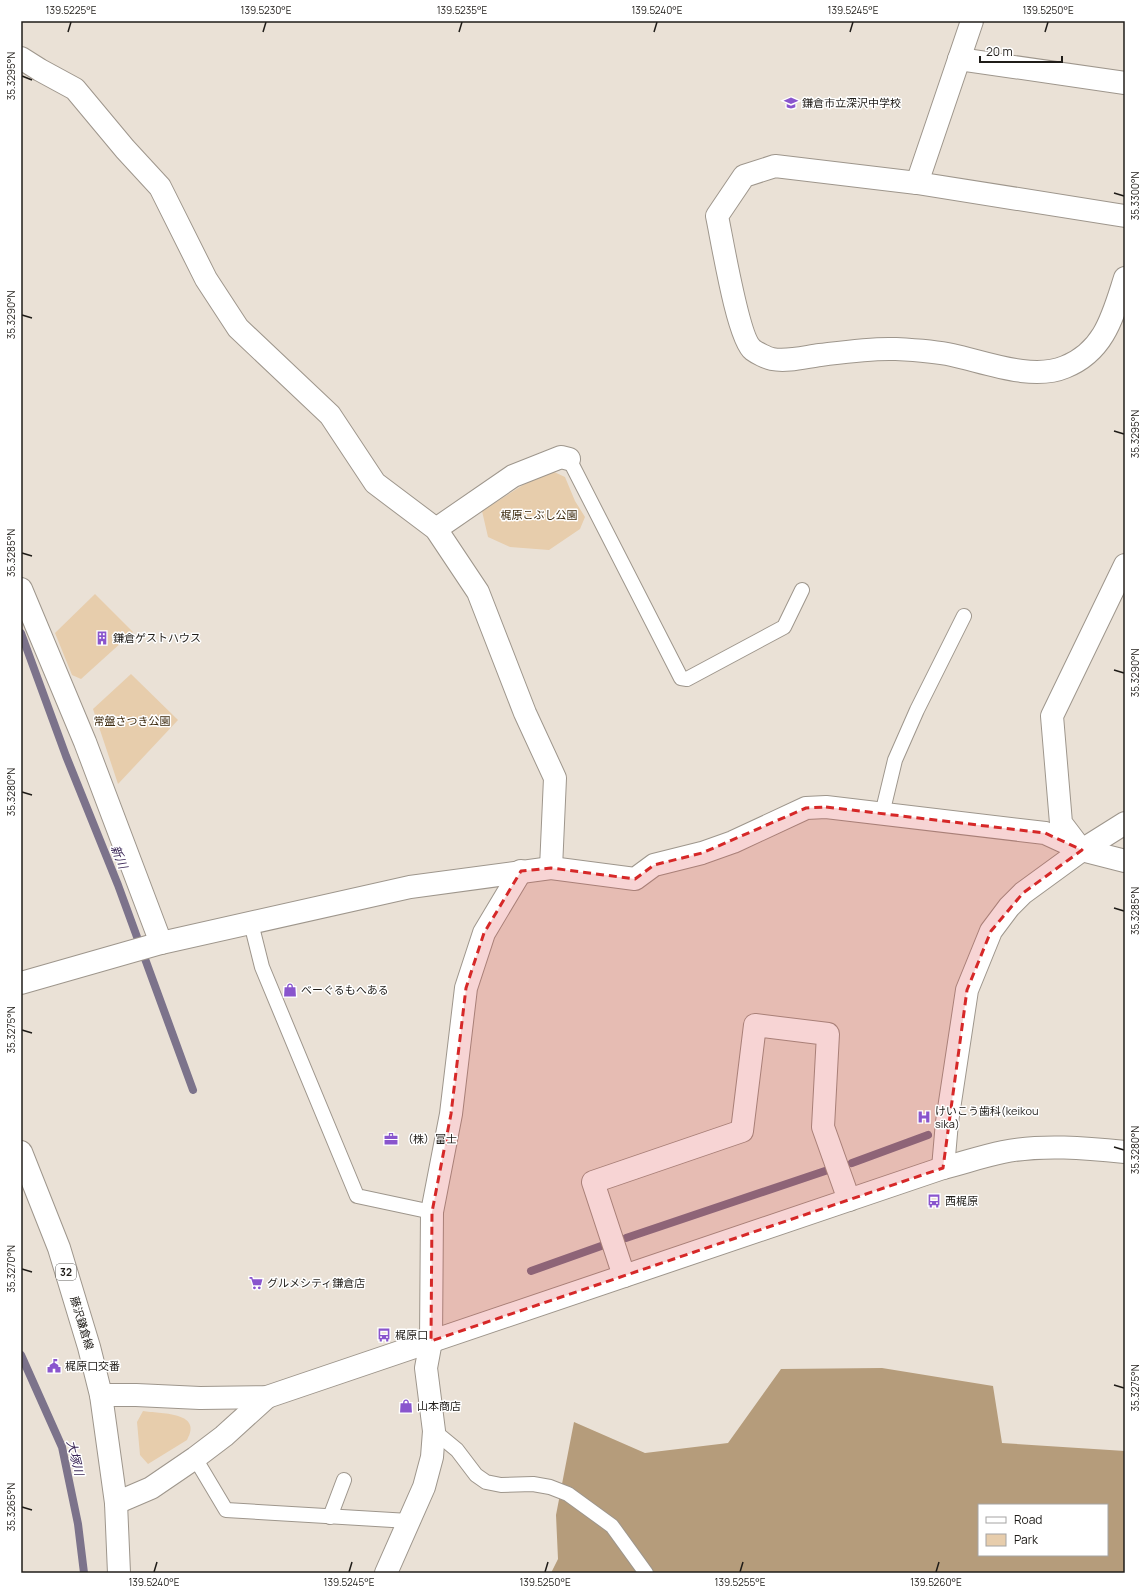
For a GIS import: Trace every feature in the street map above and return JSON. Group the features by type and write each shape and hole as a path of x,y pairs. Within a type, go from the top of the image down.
{"street":[{"path":"917,183 972,21"},
{"path":"21,58 75,89 125,149 160,186 206,279 238,328 330,414 375,483 436,529 478,592 525,713 555,778 552,868"},
{"path":"959,59 1125,84"},
{"path":"1125,216 917,183 775,166 744,176 717,216 742,331 752,349 772,359 792,359 841,352 893,349 951,354 1014,369 1046,372 1065,368 1084,356 1098,343 1109,326 1125,278"},
{"path":"436,529 513,476 561,457 569,459"},
{"path":"1082,850 1061,823 1052,716 1125,565"},
{"path":"21,589 85,742 161,943"},
{"path":"21,983 161,943 410,887 521,870 552,868 635,879 654,864 702,853 733,842 806,808 826,807 1045,833 1082,850 1125,861"},
{"path":"943,1168 947,1122 967,990 978,958 991,931 1009,907 1023,894 1082,850 1125,822"},
{"path":"386,1573 424,1487 432,1458 434,1432 426,1368 431,1341 432,1212 451,1114 466,988 475,955 484,933 521,870"},
{"path":"624,1276 593,1182 742,1131 755,1025 828,1034 823,1127 849,1200"},
{"path":"101,1395 200,1398 267,1397 943,1168 1004,1152 1024,1150 1093,1148 1125,1152"},
{"name":"藤沢鎌倉線","path":"21,1152 59,1248 89,1347 101,1395 116,1503 119,1573"},
{"path":"116,1503 151,1488 195,1458 224,1436 267,1397"}],"lane":[{"path":"569,459 682,678 687,679 784,628 802,590"},
{"path":"882,814 895,760 917,710 964,616"},
{"path":"251,923 262,967 357,1196 432,1212"},
{"path":"434,1432 457,1450 476,1475 486,1482 501,1485 533,1484 550,1487 568,1494 612,1526 646,1573"},
{"path":"195,1458 226,1510 409,1521"},
{"path":"330,1517 344,1480"}],"highlighted area":[{"path":"826,807 1045,833 1082,850 1023,893 991,931 967,990 943,1168 431,1341 432,1212 451,1114 466,988 484,933 521,871 551,868 635,879 654,865 702,853 806,808"}],"green space":[{"name":"梶原こぶし公園","path":"552,471 565,477 575,501 585,517 580,529 549,550 510,547 488,537 482,511 523,485"},
{"path":"95,594 133,632 81,679 72,675 55,633"},
{"name":"常盤さつき公園","path":"131,674 178,720 118,784 93,709"},
{"path":"143,1411 168,1414 185,1419 190,1424 191,1431 187,1440 148,1464 140,1455 137,1422"}],"shaded area":[{"path":"882,1368 993,1386 1002,1443 1125,1451 1125,1573 551,1573 558,1559 556,1515 574,1422 645,1453 728,1443 781,1369"}],"waterway":[{"name":"新川","path":"21,633 66,756 118,885 193,1090"},
{"path":"852,1163 928,1135"},
{"path":"626,1238 828,1170"},
{"path":"531,1271 604,1245"},
{"name":"大塚川","path":"21,1355 62,1447 78,1524 84,1573"}],"place":[{"name":"鎌倉市立深沢中学校","path":"791,103"},
{"name":"鎌倉ゲストハウス","path":"102,638"},
{"name":"べーぐるもへある","path":"290,990"},
{"name":"けいこう歯科(keikou sika)","path":"924,1117"},
{"name":"（株）富士","path":"391,1139"},
{"name":"西梶原","path":"934,1201"},
{"name":"グルメシティ鎌倉店","path":"256,1283"},
{"name":"梶原口","path":"384,1335"},
{"name":"梶原口交番","path":"54,1366"},
{"name":"山本商店","path":"406,1406"}]}
